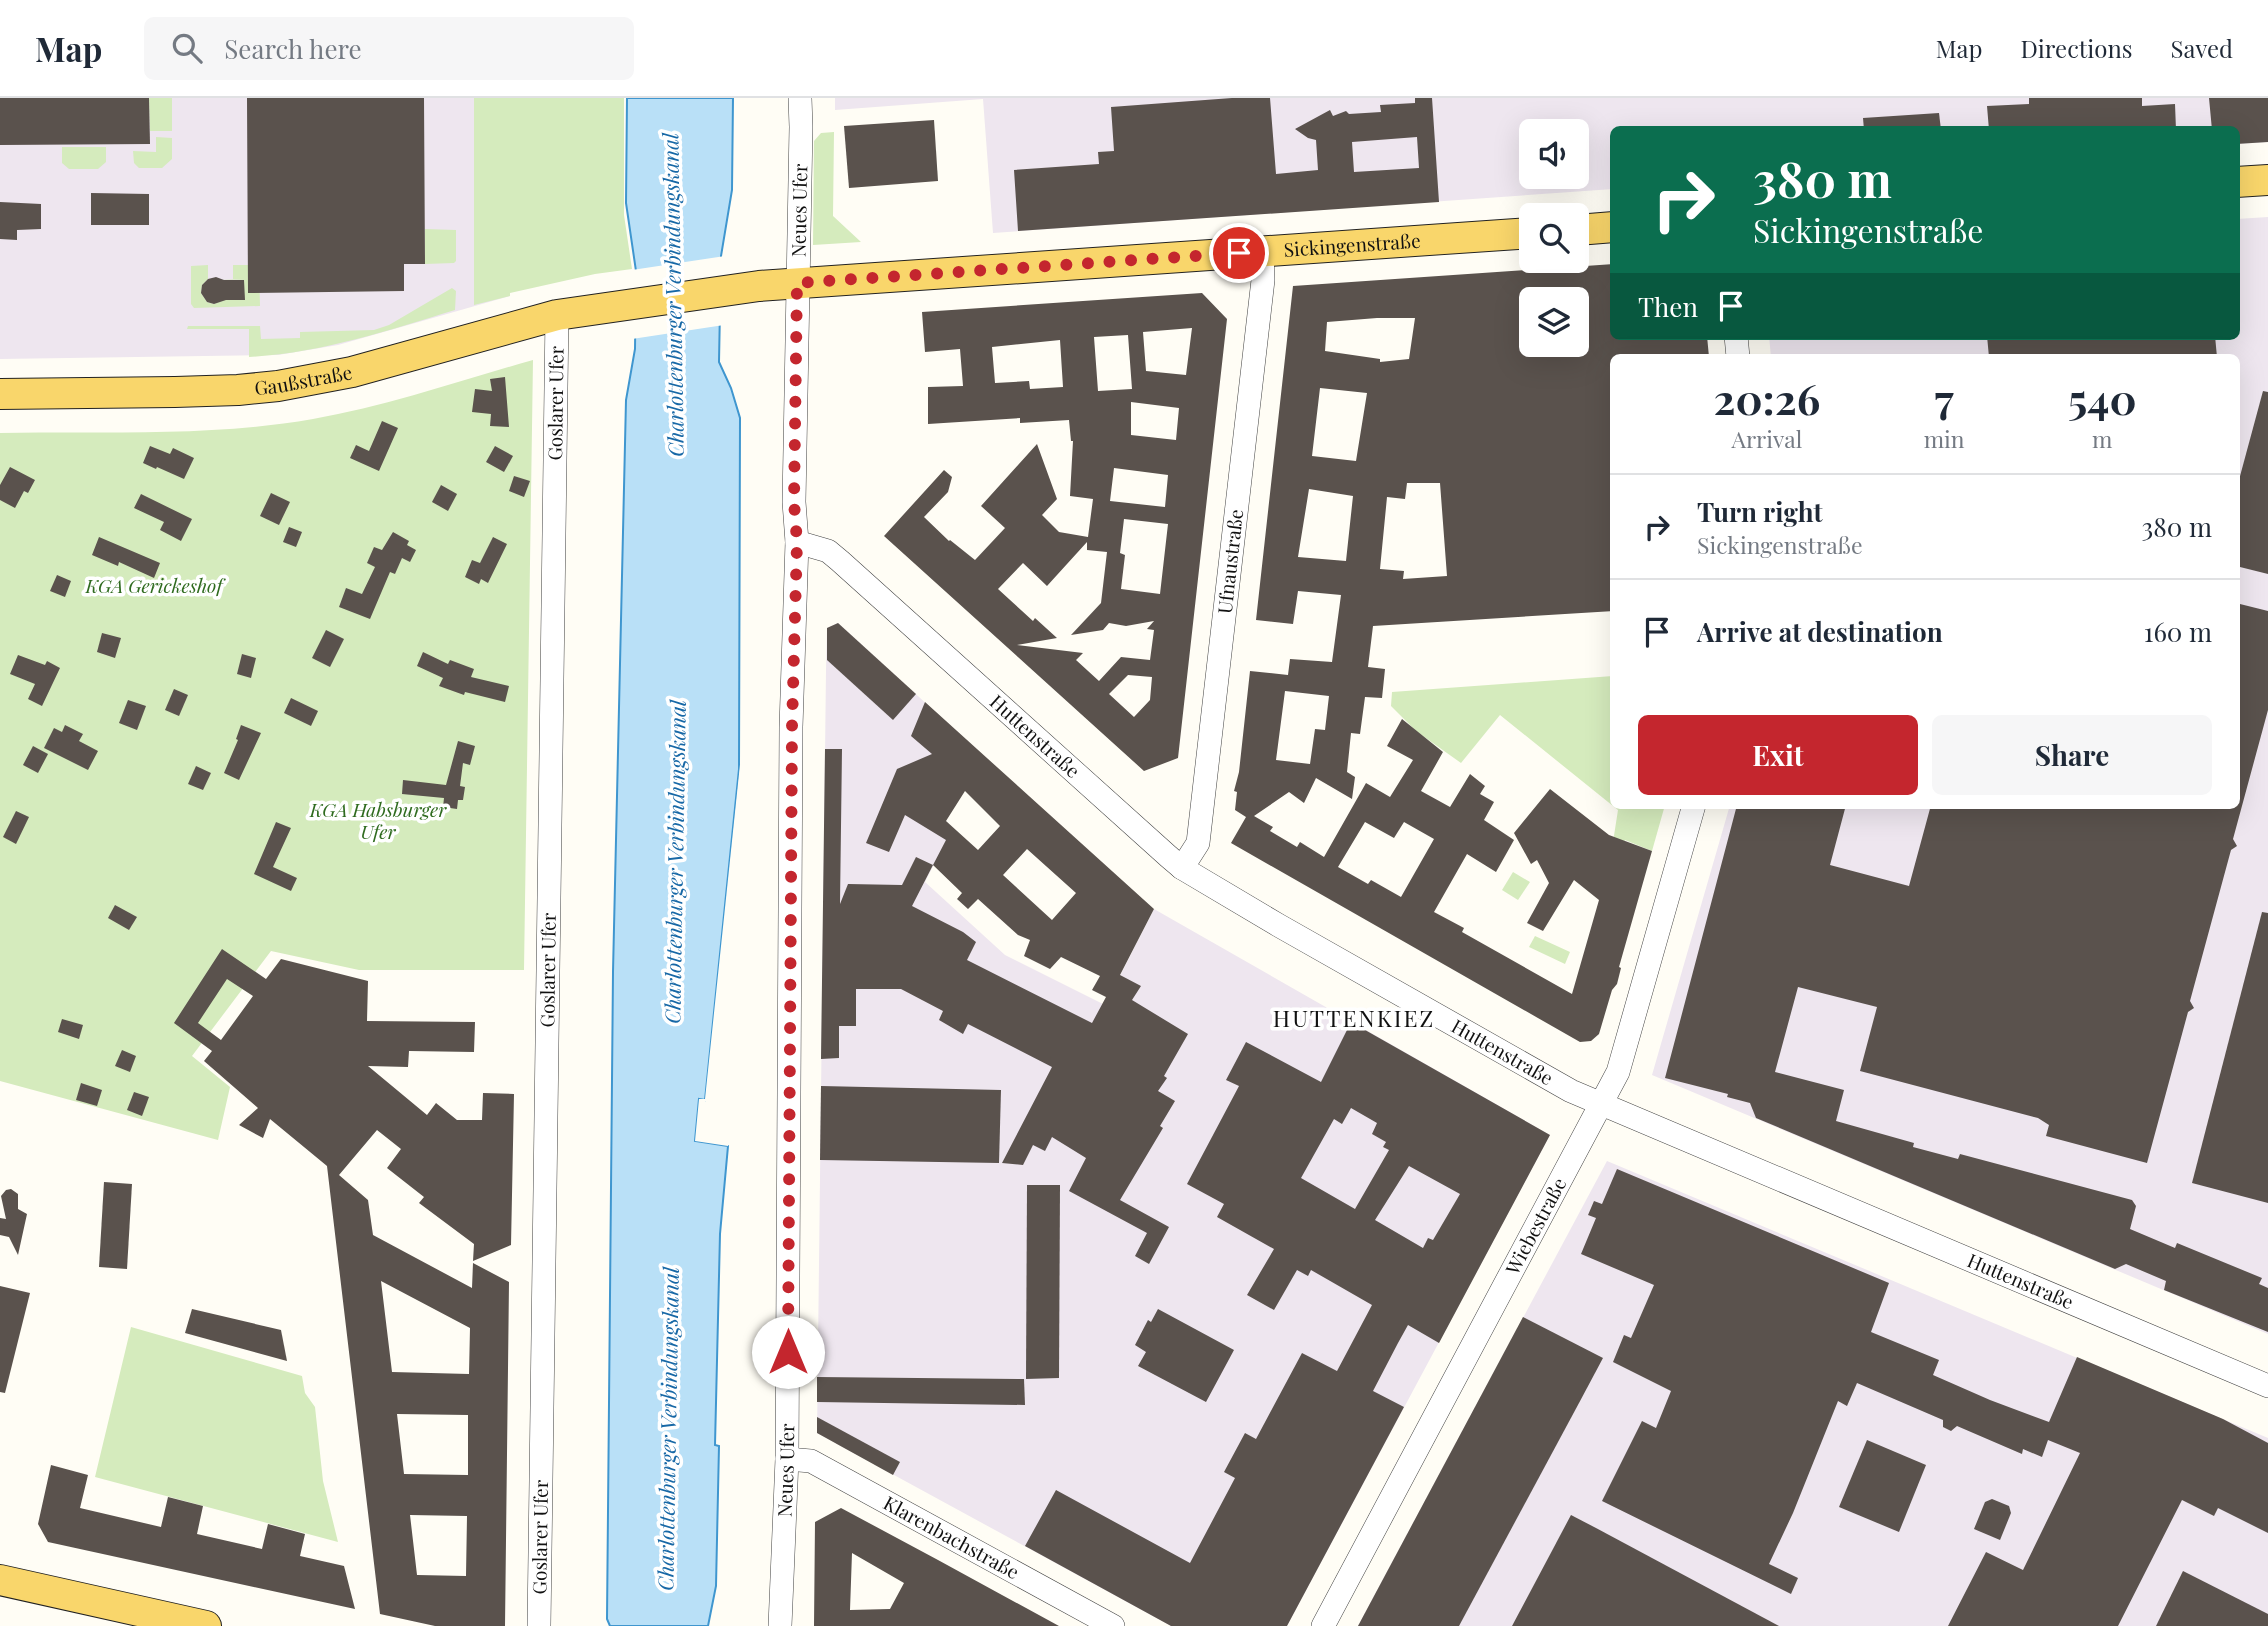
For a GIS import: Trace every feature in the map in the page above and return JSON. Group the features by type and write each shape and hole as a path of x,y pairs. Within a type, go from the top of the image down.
{"main road":[{"path":"2240,182 2268,180"},
{"path":"1589,228 1610,227"},
{"name":"Sickingenstraße","path":"759,286 1519,234"},
{"name":"Gaußstraße","path":"0,394 201,391 278,386 352,372 557,315 759,286"},
{"path":"0,1580 206,1626"}],"street":[{"name":"Neues Ufer","path":"780,1626 787,1459 792,727 797,542 794,502 800,98"},
{"name":"Ufnaustraße","path":"1182,868 1198,843 1263,280 1262,252"},
{"name":"Goslarer Ufer","path":"539,1626 557,315"},
{"name":"Huttenstraße","path":"797,542 828,551 841,561 1182,868 1278,925 1571,1091 2268,1386"},
{"name":"Wiebestraße","path":"1323,1626 1601,1104 1620,1063 1693,809"},
{"name":"Klarenbachstraße","path":"787,1459 811,1461 1113,1626"}],"shaded area":[{"path":"0,98 512,98 510,296 338,345 278,355 0,359"},
{"path":"835,98 2268,98 2268,142 2240,144 2240,126 1610,126 1610,189 993,233 983,99 835,110"},
{"path":"2268,217 2268,1334 1652,1075 1729,809 2240,809 2240,354 1771,354 1769,340 2240,340 2240,219"},
{"path":"838,623 965,739 908,801 952,829 925,882 1005,955 1105,1005 1154,909 1550,1135 1287,1626 1171,1626 817,1433 827,628"},
{"path":"1607,1161 2268,1438 2268,1626 1358,1626"}],"green space":[{"path":"149,98 172,98 172,131 150,131"},
{"path":"474,98 624,98 624,215 632,269 595,274 510,293 510,296 474,305"},
{"path":"834,132 833,216 861,242 813,245 814,141 821,133"},
{"path":"156,137 172,138 172,159 162,168 139,168 134,163 133,151 156,152"},
{"path":"62,147 106,147 106,162 98,169 69,169 62,163"},
{"path":"425,229 456,230 454,263 425,264"},
{"path":"208,265 208,279 202,285 201,293 207,302 214,304 224,300 244,300 244,280 221,279 233,279 233,265 259,265 260,306 194,308 191,304 191,266"},
{"path":"452,288 456,291 455,310 354,340 302,351 249,357 249,329 187,329 188,326 260,326 261,339 300,338 300,332 374,330 389,325"},
{"path":"533,360 524,970 359,970 271,951 192,1056 230,1087 218,1140 0,1081 0,433 196,431 274,425 369,407"},
{"path":"1610,676 1610,804 1500,715 1461,763 1416,731 1391,706 1392,692"},
{"path":"1664,809 1652,851 1625,840 1613,842 1618,810"},
{"path":"1513,872 1530,882 1518,900 1502,890"},
{"path":"1535,936 1570,952 1565,964 1529,947"},
{"path":"131,1327 302,1376 305,1393 315,1407 323,1481 338,1542 95,1477"}],"water":[{"name":"Charlottenburger Verbindungskanal","path":"627,98 733,98 732,190 721,256 719,362 731,388 740,418 739,769 705,1100 699,1099 695,1141 728,1146 720,1234 715,1445 719,1446 716,1586 708,1626 610,1626 607,1619 613,972 626,400 635,349 636,271 626,203"}],"pier":[{"path":"725,256 724,325 632,339 632,270"},
{"path":"743,736 743,769 708,1100 702,1103 699,1138 729,1142 728,1146 695,1141 699,1099 705,1099"}],"building":[{"path":"0,98 149,98 150,144 0,145"},
{"path":"247,98 424,98 425,264 404,264 404,291 248,293"},
{"path":"1232,98 1270,98 1276,174 1318,170 1316,140 1295,129 1330,110 1333,116 1346,111 1349,114 1381,112 1380,105 1415,103 1415,98 1432,98 1439,202 1018,231 1014,170 1099,164 1098,152 1114,151 1111,107","holes":["1417,137 1419,168 1354,172 1352,142"]},
{"path":"2029,98 2142,98 2142,106 2175,104 2176,126 1989,126 1987,106 2029,104"},
{"path":"2209,98 2268,98 2268,142 2240,144 2240,126 2212,126"},
{"path":"1939,113 1941,126 1864,126 1863,118"},
{"path":"934,120 938,181 849,188 844,126"},
{"path":"91,193 149,194 149,225 91,225"},
{"path":"0,202 41,204 41,229 17,230 17,240 0,239"},
{"path":"1610,264 1610,340 1707,340 1709,354 1610,354 1610,611 1373,626 1368,667 1385,669 1382,698 1365,697 1360,734 1351,733 1347,772 1355,777 1352,799 1316,778 1304,803 1289,792 1254,816 1273,827 1270,831 1297,847 1300,842 1324,857 1366,783 1390,797 1413,760 1387,746 1402,719 1443,752 1421,791 1450,807 1470,774 1485,786 1480,794 1494,802 1484,820 1514,840 1496,872 1467,854 1434,912 1464,928 1462,932 1572,994 1599,900 1574,880 1543,931 1527,923 1549,883 1537,860 1531,864 1514,833 1550,789 1609,835 1652,851 1619,967 1621,968 1617,984 1612,990 1599,1034 1591,1041 1580,1042 1231,843 1246,817 1235,810 1237,792 1234,791 1239,772 1250,671 1288,675 1290,659 1332,662 1341,595 1298,591 1293,624 1256,620 1293,286 1519,271 1519,273 1589,273 1589,266","holes":["1415,318 1409,359 1380,362 1380,359 1325,351 1327,322","1320,388 1367,393 1356,461 1312,456","1407,483 1440,483 1447,576 1403,579 1404,571 1380,569 1387,497 1405,499","1309,489 1353,496 1346,561 1298,557","1285,691 1329,696 1325,730 1315,729 1310,764 1276,760","1365,822 1394,838 1404,822 1434,839 1401,897 1371,880 1368,884 1338,867"]},
{"path":"216,277 224,280 244,280 245,300 226,300 214,304 207,302 201,293 202,285 208,279"},
{"path":"1202,293 1227,319 1178,758 1144,771 884,536 944,470 952,477 948,492 924,517 949,541 975,560 1005,528 981,506 1037,444 1057,499 1042,515 1059,532 1088,537 1093,499 1070,496 1073,441 1069,420 1020,423 1020,418 928,424 928,387 963,386 960,349 925,352 922,312","holes":["1192,328 1186,375 1146,371 1143,332","1128,335 1132,389 1098,391 1094,337","1060,340 1063,387 1030,389 1029,381 995,383 992,347","1131,402 1179,408 1176,440 1131,435","1114,468 1168,475 1165,507 1110,501","1124,519 1168,524 1160,594 1121,589 1125,555 1120,553","1087,542 1087,550 1107,552 1101,603 1071,635 1103,630 1109,623 1126,626 1154,621 1147,629 1154,630 1150,660 1121,657 1099,681 1076,660 1083,653 1017,645 1057,638 1035,618 1033,621 998,589 1023,563 1047,586","1128,675 1152,677 1150,700 1134,717 1109,694"]},
{"path":"1987,340 2215,340 2217,354 1989,354"},
{"path":"505,377 509,427 490,426 491,414 472,412 475,389 492,391 490,379"},
{"path":"2263,391 2268,392 2268,574 2240,567 2240,476"},
{"path":"382,421 398,428 379,471 350,458 356,445 369,451"},
{"path":"150,446 170,454 173,448 194,458 184,479 143,463"},
{"path":"495,446 513,456 504,472 486,462"},
{"path":"10,467 35,480 28,493 24,491 15,508 0,500 0,485"},
{"path":"514,476 530,481 524,497 509,491"},
{"path":"441,485 457,494 448,511 432,502"},
{"path":"271,493 290,502 279,525 260,516"},
{"path":"141,494 192,519 181,541 160,530 164,522 134,508"},
{"path":"289,527 302,532 296,547 283,542"},
{"path":"393,532 409,541 407,545 416,550 410,562 402,558 395,574 390,572 370,619 339,607 346,588 362,594 375,567 367,563 374,547 382,550"},
{"path":"99,537 160,563 154,578 119,562 118,566 92,555"},
{"path":"493,537 507,544 488,583 481,579 479,584 465,577 472,560 480,563"},
{"path":"57,575 71,581 65,597 50,591"},
{"path":"2240,604 2268,611 2268,710 2233,839 2237,846 2231,850 2190,1001 2194,1008 2188,1012 2147,1163 2046,1136 2049,1125 2038,1118 1860,1071 1877,1007 1798,987 1775,1072 1844,1090 1836,1121 1914,1143 1913,1147 1958,1159 1960,1154 2132,1200 2136,1206 2130,1229 2175,1248 2177,1243 2262,1278 2259,1284 2268,1288 2268,1332 2164,1290 2166,1281 2126,1264 2115,1269 1756,1118 1750,1103 1727,1097 1728,1094 1665,1078 1736,809 1845,809 1830,865 1909,886 1930,809 2240,809"},
{"path":"838,623 916,694 893,720 827,660 827,628"},
{"path":"326,630 344,639 330,667 312,658"},
{"path":"102,633 121,638 115,658 97,652"},
{"path":"423,652 448,664 450,660 474,669 471,677 509,686 505,702 465,692 464,695 439,686 443,678 417,666"},
{"path":"242,654 256,658 251,678 237,674"},
{"path":"18,655 45,665 47,661 60,668 42,706 28,699 35,684 10,674"},
{"path":"174,689 188,695 179,716 165,710"},
{"path":"291,698 318,711 311,726 284,713"},
{"path":"128,700 146,706 137,730 119,723"},
{"path":"925,702 1154,909 1120,975 1141,986 1132,1000 1188,1034 1158,1091 1175,1101 1160,1126 1163,1128 1120,1200 1169,1227 1149,1264 1135,1256 1147,1233 1069,1191 1086,1158 1052,1137 1045,1151 1033,1145 1023,1165 1002,1163 1052,1067 968,1024 963,1034 939,1020 943,1011 901,989 856,989 856,1026 839,1026 839,1058 821,1059 825,749 842,749 840,904 848,884 902,885 916,857 933,865 946,840 905,815 889,852 866,843 897,769 932,754 911,736","holes":["965,791 1000,826 978,850 946,821","1027,849 1076,893 1052,920 1003,875","933,865 962,893 957,899 968,909 978,899 1018,935 1030,940 1024,956 1050,969 1061,957 1100,976 1092,990 1106,997 1092,1023 967,960 976,942 963,932 912,906"]},
{"path":"65,725 83,734 79,741 98,751 88,770 44,748 54,728 62,732"},
{"path":"241,725 261,733 239,780 224,773 238,740 236,739"},
{"path":"458,741 475,746 470,765 463,763 460,786 465,787 463,800 458,800 457,809 443,807 444,798 402,794 403,780 446,785"},
{"path":"33,746 48,754 38,773 23,765"},
{"path":"196,766 211,773 203,790 188,784"},
{"path":"16,811 29,817 16,844 3,837"},
{"path":"276,822 291,828 273,867 297,878 291,891 254,874"},
{"path":"115,905 137,917 129,930 108,918"},
{"path":"2262,912 2268,913 2268,1203 2192,1183"},
{"path":"222,949 266,979 281,959 368,981 367,1021 475,1022 474,1052 409,1051 408,1067 368,1066 427,1115 436,1103 457,1120 482,1120 483,1093 514,1094 511,1245 473,1261 474,1244 419,1203 424,1197 387,1168 401,1149 377,1130 339,1175 368,1200 373,1235 472,1288 473,1263 509,1282 505,1626 435,1626 380,1614 327,1166 270,1119 263,1138 239,1125 258,1108 204,1061 212,1051 174,1023","holes":["227,979 253,996 221,1040 198,1023","381,1281 470,1328 469,1374 392,1372","397,1414 468,1415 468,1475 404,1474","410,1515 467,1516 466,1576 417,1575"]},
{"path":"62,1019 83,1025 79,1039 58,1032"},
{"path":"1351,1022 1550,1135 1439,1343 1408,1325 1398,1343 1373,1391 1404,1407 1287,1626 1171,1626 1025,1546 1056,1490 1190,1563 1235,1478 1224,1472 1245,1433 1256,1439 1302,1353 1337,1371 1372,1305 1311,1270 1308,1276 1297,1270 1274,1310 1247,1295 1274,1249 1217,1217 1224,1204 1187,1184 1239,1086 1226,1080 1246,1042 1321,1082","holes":["1351,1108 1377,1123 1372,1134 1386,1142 1383,1147 1389,1150 1355,1209 1301,1178 1334,1119 1342,1124","1409,1166 1460,1194 1433,1240 1428,1238 1423,1248 1375,1220"]},
{"path":"122,1050 136,1056 130,1072 115,1066"},
{"path":"81,1083 102,1090 97,1106 76,1100"},
{"path":"821,1086 1001,1090 999,1163 820,1160"},
{"path":"134,1092 149,1097 142,1116 127,1110"},
{"path":"1617,1169 1889,1283 1871,1332 1939,1360 1933,1375 1990,1400 2049,1422 2077,1357 2223,1419 2268,1443 2268,1533 2218,1508 2214,1516 2182,1500 2118,1626 1948,1626 1986,1552 2023,1570 2080,1453 2048,1440 2042,1457 2023,1449 2022,1454 1957,1426 1951,1431 1943,1427 1943,1420 1857,1383 1847,1406 1838,1401 1793,1513 1769,1564 1798,1578 1791,1594 1602,1501 1642,1421 1656,1428 1671,1391 1613,1362 1624,1335 1631,1338 1654,1285 1581,1254 1596,1218 1588,1215 1594,1201 1602,1204"},
{"path":"104,1182 132,1184 127,1269 99,1267"},
{"path":"1027,1185 1060,1185 1059,1378 1026,1379"},
{"path":"11,1189 18,1194 18,1209 27,1214 18,1255 9,1237 0,1235 0,1218 6,1219 1,1196"},
{"path":"0,1286 30,1293 5,1393 0,1392"},
{"path":"192,1309 281,1330 287,1361 185,1333"},
{"path":"1158,1309 1234,1350 1206,1402 1138,1366 1146,1352 1135,1345 1148,1320 1151,1322"},
{"path":"1523,1317 1603,1358 1579,1403 1459,1626 1358,1626"},
{"path":"817,1377 1024,1379 1025,1405 817,1402"},
{"path":"817,1417 900,1462 893,1475 817,1433"},
{"path":"1867,1440 1926,1465 1899,1532 1839,1507"},
{"path":"51,1465 88,1475 80,1508 161,1527 168,1497 203,1506 197,1534 262,1549 268,1524 305,1534 300,1556 344,1566 355,1609 48,1542 38,1524"},
{"path":"1992,1499 2009,1506 2011,1513 2000,1540 1974,1529 1985,1502"},
{"path":"841,1508 1059,1626 814,1626 815,1522","holes":["852,1553 904,1583 890,1609 850,1610"]},
{"path":"1571,1515 1596,1528 1779,1626 1512,1626"},
{"path":"2183,1571 2268,1614 2268,1626 2156,1626"}],"district":[{"name":"HUTTENKIEZ","path":"1354,1019"}],"route":[{"path":"788,1352 792,727 797,542 794,502 797,283 1239,253"}],"park label":[{"name":"KGA Gerickeshof","path":"154,586"},
{"name":"KGA Habsburger Ufer","path":"378,821"}]}
